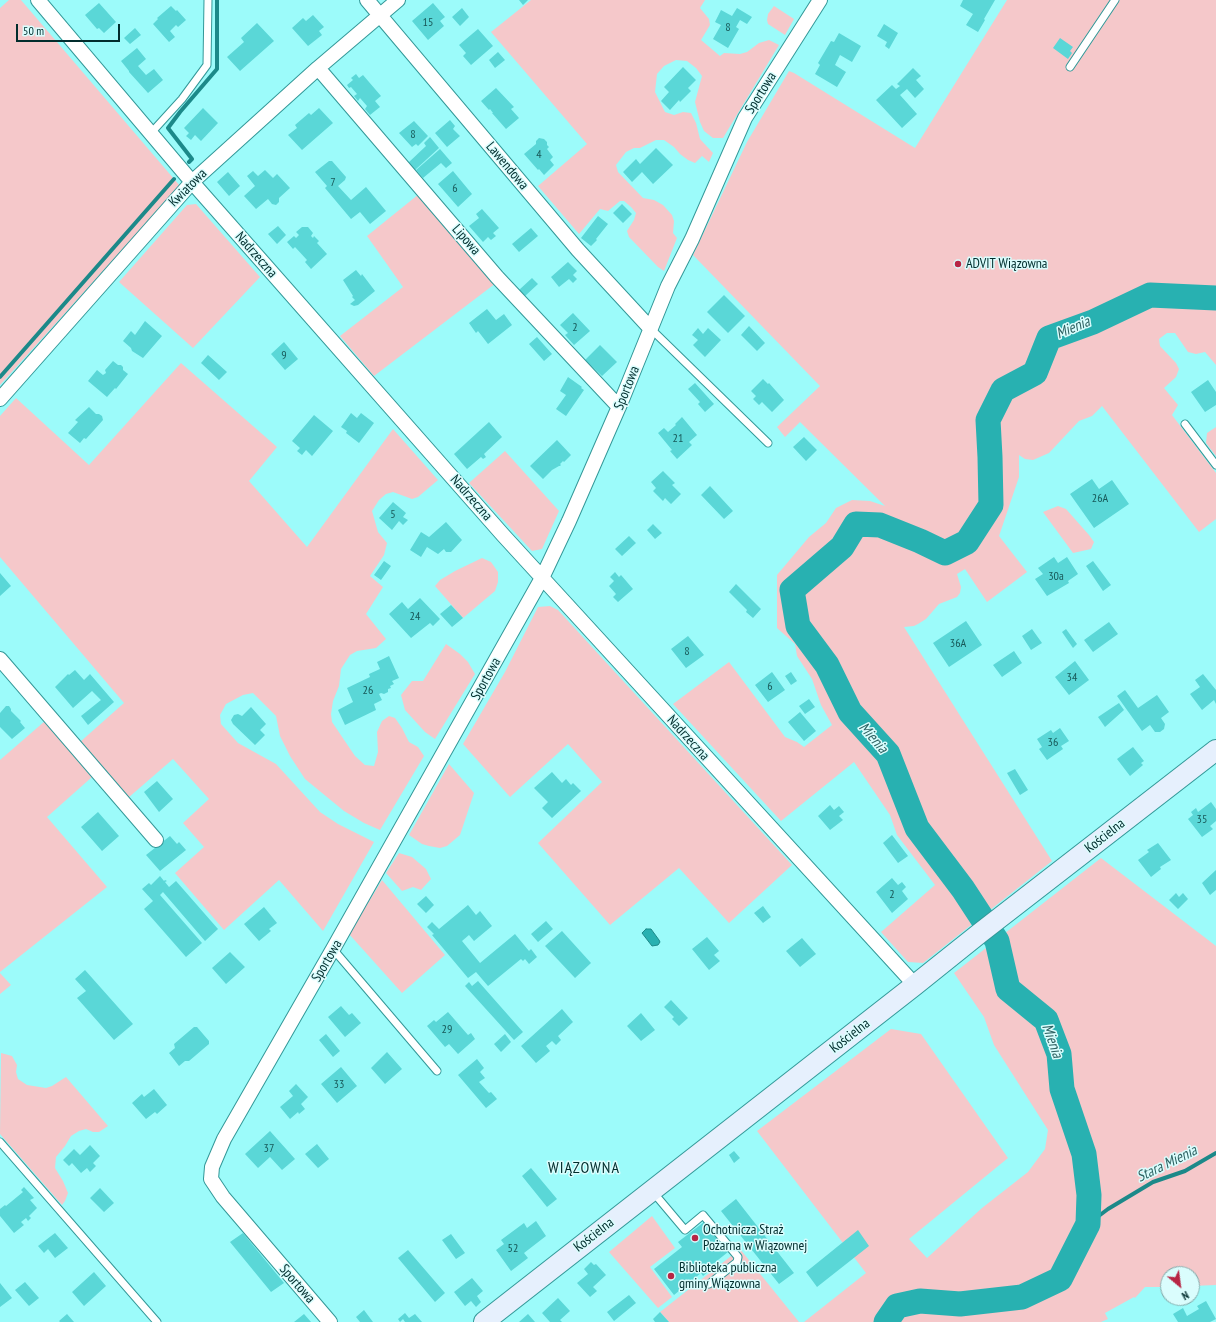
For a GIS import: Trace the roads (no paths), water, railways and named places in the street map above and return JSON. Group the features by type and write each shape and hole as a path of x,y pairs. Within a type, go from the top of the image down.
{"street":[{"name":"Nadrzeczna","path":"38,0 192,182 542,578 915,986"},
{"name":"Lawendowa","path":"367,0 578,250 650,328"},
{"name":"Kwiatowa","path":"0,399 192,182 318,68 398,0"},
{"name":"Sportowa","path":"330,1322 223,1197 211,1179 211,1173 224,1139 334,949 542,578 569,521 619,407 668,286 692,239 745,118 820,0"},
{"name":"Lipowa","path":"318,68 497,277 619,407"},
{"path":"0,659 156,840"},
{"name":"Kościelna","path":"484,1322 915,986 987,927 1216,750"}],"lane":[{"path":"151,133 182,99 207,65 208,0"},
{"path":"1070,67 1115,0"},
{"path":"650,328 768,443"},
{"path":"1185,424 1216,465"},
{"path":"334,949 437,1071"},
{"path":"0,1142 157,1322"},
{"path":"652,1190 685,1230 703,1215 738,1257 737,1262 709,1284"}],"water":[{"path":"646,929 651,929 660,942 658,945 652,946 642,933"}],"waterway":[{"path":"189,162 192,159 168,128 217,69 217,0"},
{"path":"0,377 174,179"},
{"name":"Mienia","path":"886,1322 897,1306 920,1301 960,1304 1022,1297 1060,1279 1088,1224 1089,1195 1084,1154 1062,1089 1059,1054 1046,1020 1008,989 997,941 963,889 917,828 888,754 850,712 827,665 798,626 792,590 842,547 856,524 880,525 945,553 967,542 991,505 988,420 1003,390 1035,373 1049,338 1093,322 1150,295 1216,298"},
{"name":"Stara Mienia","path":"1088,1224 1108,1209 1153,1182 1185,1171 1216,1153"}],"place":[{"name":"ADVIT Wiązowna","path":"958,264"},
{"name":"Ochotnicza Straż Pożarna w Wiązownej","path":"695,1238"},
{"name":"Biblioteka publiczna gminy Wiązowna","path":"671,1276"}],"district":[{"name":"WIĄZOWNA","path":"584,1168"}]}
